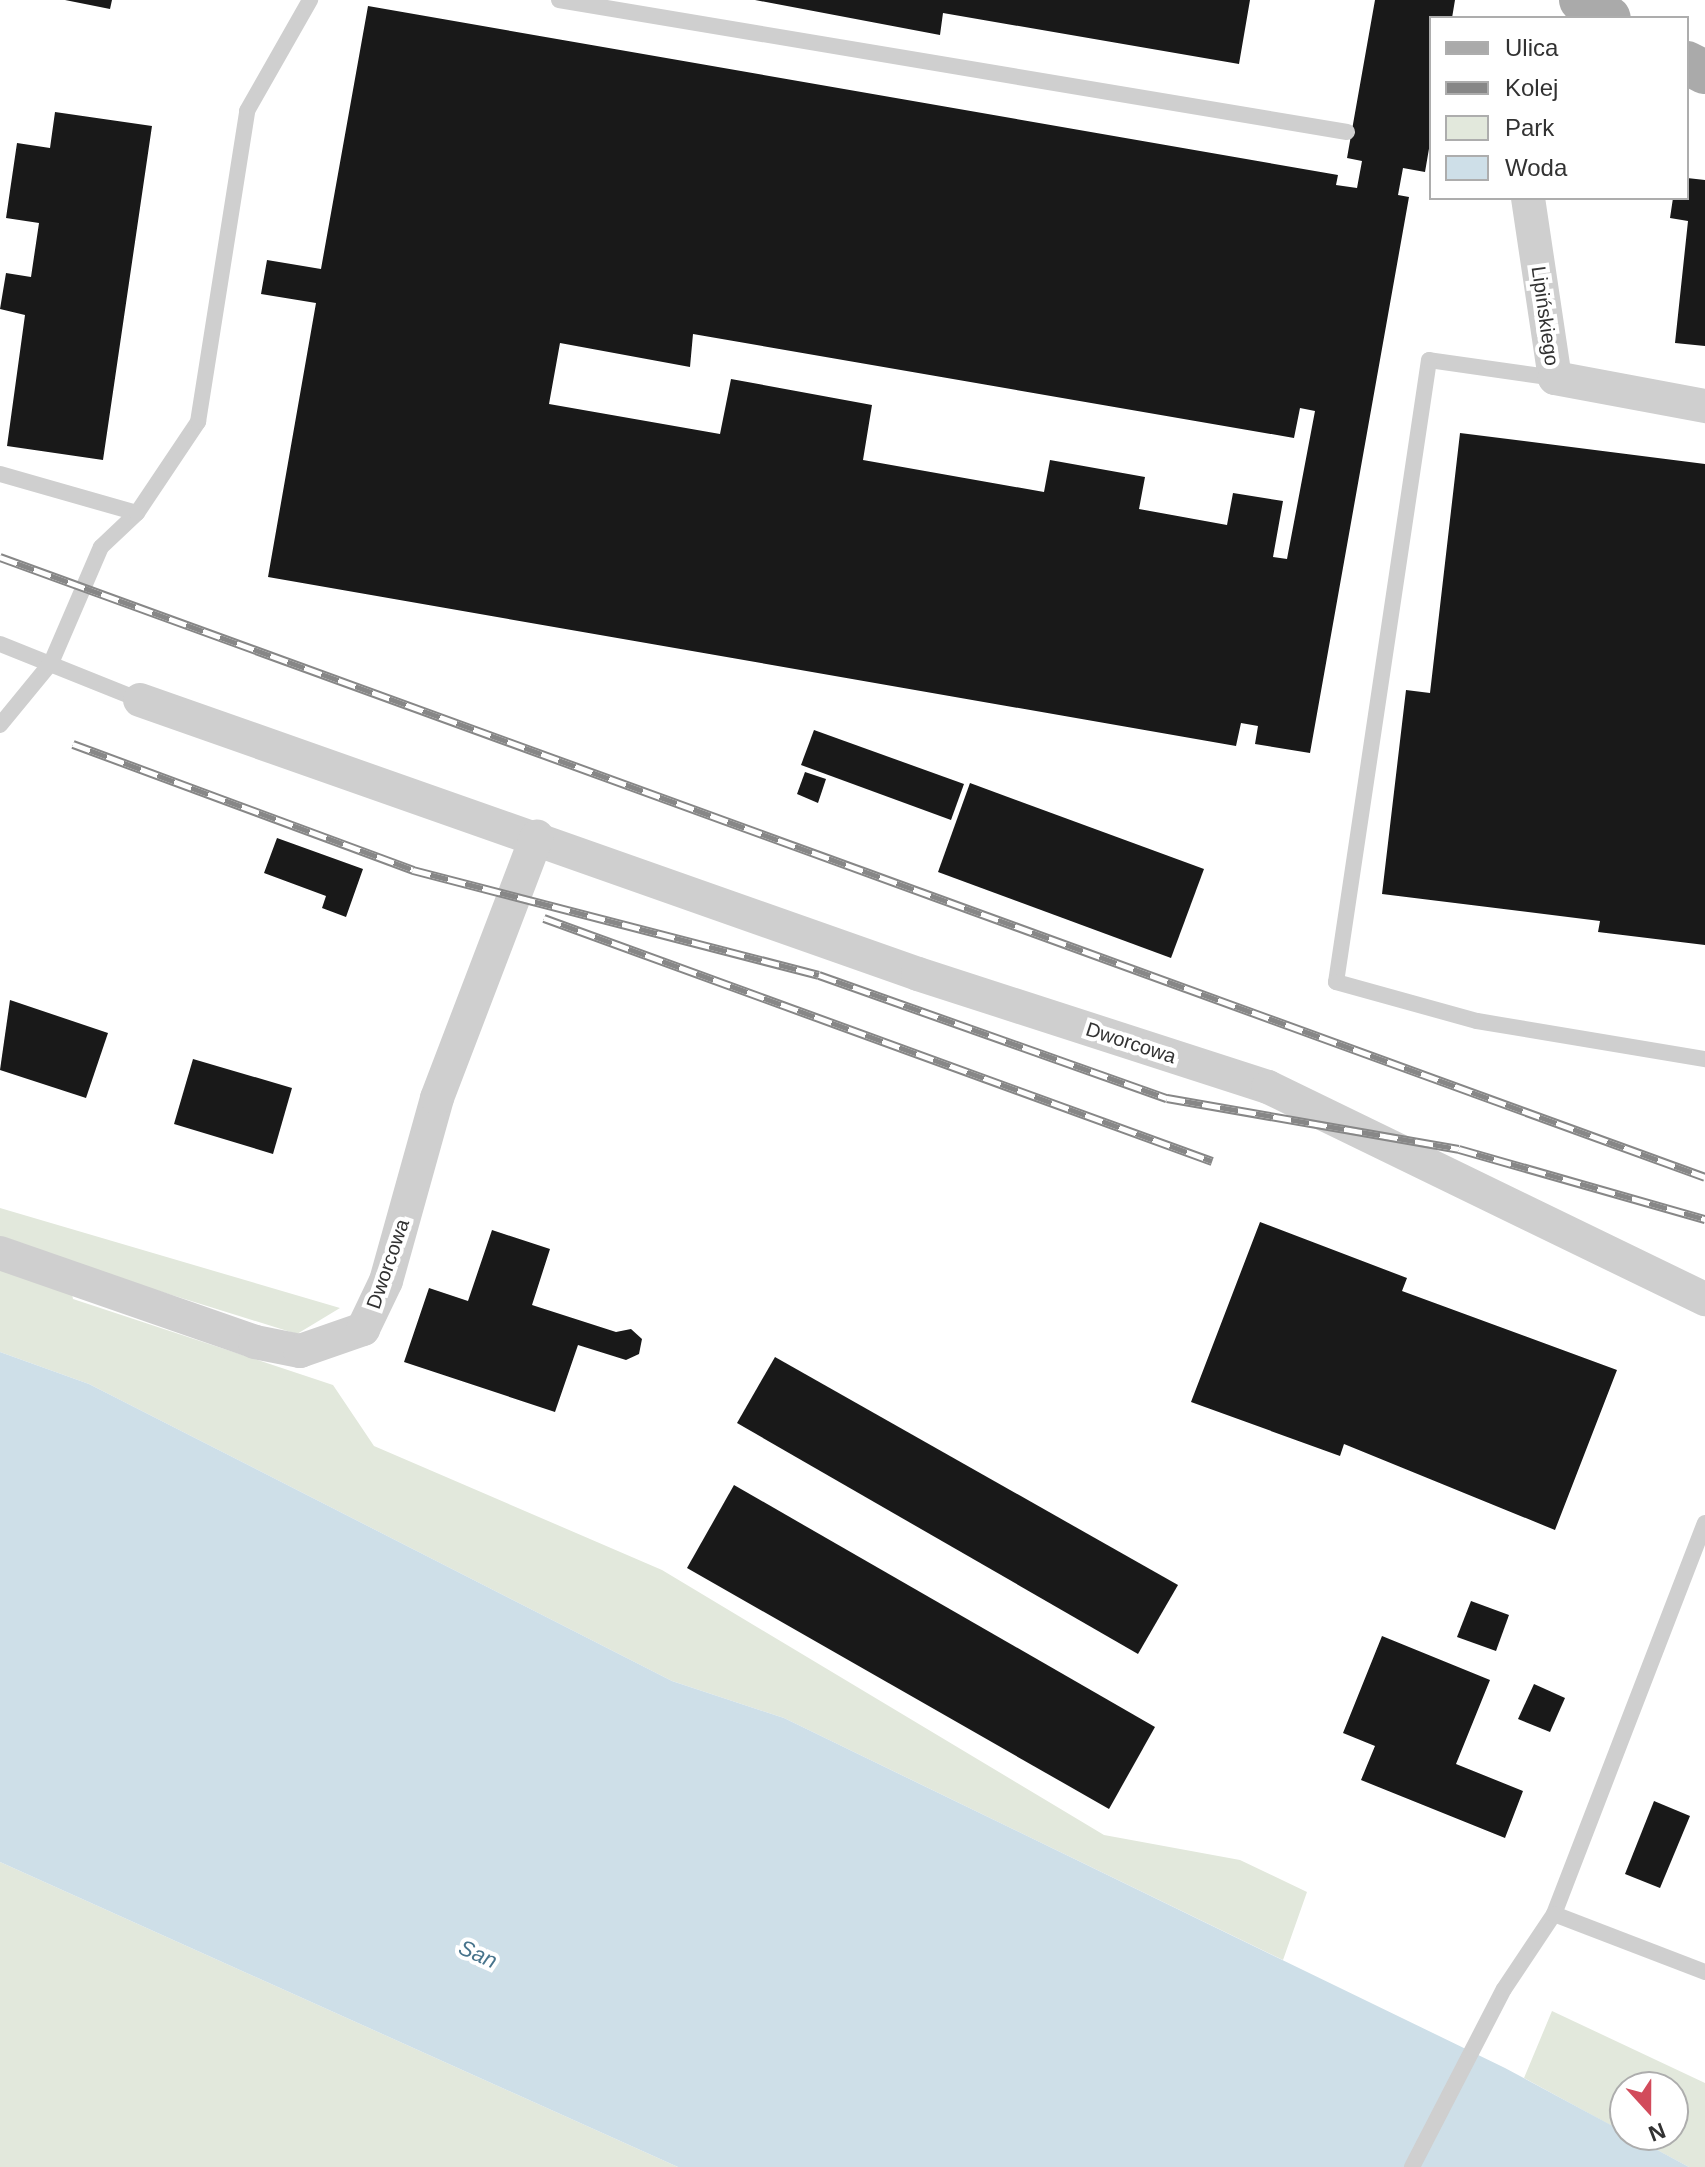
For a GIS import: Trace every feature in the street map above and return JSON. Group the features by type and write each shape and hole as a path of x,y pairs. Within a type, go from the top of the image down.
{"main road":[{"path":"1581,0 1606,16"}],"street":[{"name":"Lipińskiego","path":"1528,200 1555,378 1705,406"},
{"name":"Dworcowa","path":"140,700 537,836 918,974 1268,1087 1705,1299"},
{"name":"Dworcowa","path":"0,1253 255,1342 300,1351 363,1329 386,1281 437,1098 537,836"}],"lane":[{"path":"0,725 51,663 101,547 137,513 198,422 247,111 310,0"},
{"path":"559,0 1347,132"},
{"path":"1555,378 1429,360 1336,982 1477,1021 1705,1059"},
{"path":"0,474 137,513"},
{"path":"0,644 140,700"},
{"path":"1412,2167 1504,1989 1554,1914 1705,1523"},
{"path":"1554,1914 1701,1971"}],"green space":[{"path":"0,1208 340,1308 297,1334 66,1262 73,1299 333,1385 374,1446 662,1570 1104,1835 1240,1860 1307,1892 1283,1960 784,1718 672,1681 89,1384 0,1352"},
{"path":"0,1862 678,2167 0,2167"},
{"path":"1552,2011 1680,2071 1609,2071 1609,2124 1524,2078"},
{"path":"1689,2075 1705,2083 1705,2167 1689,2167 1659,2151 1689,2151"}],"water":[{"name":"San","path":"0,1352 89,1384 672,1681 784,1718 1505,2068 1609,2124 1609,2151 1659,2151 1689,2167 678,2167 0,1862"}],"building":[{"path":"65,0 112,0 110,9"},
{"path":"755,0 1250,0 1239,64 943,13 940,35"},
{"path":"1375,0 1455,0 1452,16 1429,16 1429,149 1425,172 1403,168 1398,195 1409,197 1310,753 1255,744 1258,726 1241,723 1236,746 268,577 316,303 261,294 267,260 321,269 368,6 1338,175 1336,185 1357,188 1362,161 1347,158","holes":["693,334 1294,438 1300,408 1315,411 1287,559 1273,557 1283,501 1233,493 1227,525 1139,509 1145,477 1050,460 1044,492 863,460 872,405 731,379 720,434 549,404 560,343 690,367"]},
{"path":"55,112 152,126 103,460 7,446 25,315 0,309 6,273 31,277 39,223 6,218 17,143 50,148"},
{"path":"1689,178 1705,180 1705,346 1675,343 1688,221 1670,218 1673,200 1689,200"},
{"path":"1460,433 1705,464 1705,945 1598,932 1600,921 1382,894 1406,690 1430,693"},
{"path":"814,730 964,784 951,820 801,765"},
{"path":"805,772 826,779 818,803 797,794"},
{"path":"970,783 1204,869 1171,958 938,872"},
{"path":"277,838 363,869 346,917 322,908 326,896 264,873"},
{"path":"10,1000 108,1033 86,1098 0,1070"},
{"path":"193,1059 292,1088 273,1154 174,1124"},
{"path":"1260,1222 1407,1278 1402,1291 1617,1370 1555,1530 1344,1444 1340,1456 1191,1402"},
{"path":"492,1230 550,1249 532,1305 616,1332 631,1329 642,1339 639,1354 626,1360 578,1345 555,1412 404,1362 429,1288 468,1301"},
{"path":"775,1357 1178,1585 1138,1654 737,1423"},
{"path":"734,1485 1155,1727 1109,1809 687,1568"},
{"path":"1471,1601 1509,1615 1496,1651 1457,1637"},
{"path":"1382,1636 1490,1680 1456,1764 1523,1791 1505,1838 1361,1780 1375,1746 1343,1733"},
{"path":"1534,1684 1565,1698 1550,1732 1518,1719"},
{"path":"1654,1801 1690,1816 1660,1888 1625,1874"}],"railway":[{"path":"0,557 1705,1177"},
{"path":"73,744 413,870 819,975 1167,1098 1459,1149 1705,1219"},
{"path":"544,918 1212,1161"}]}
